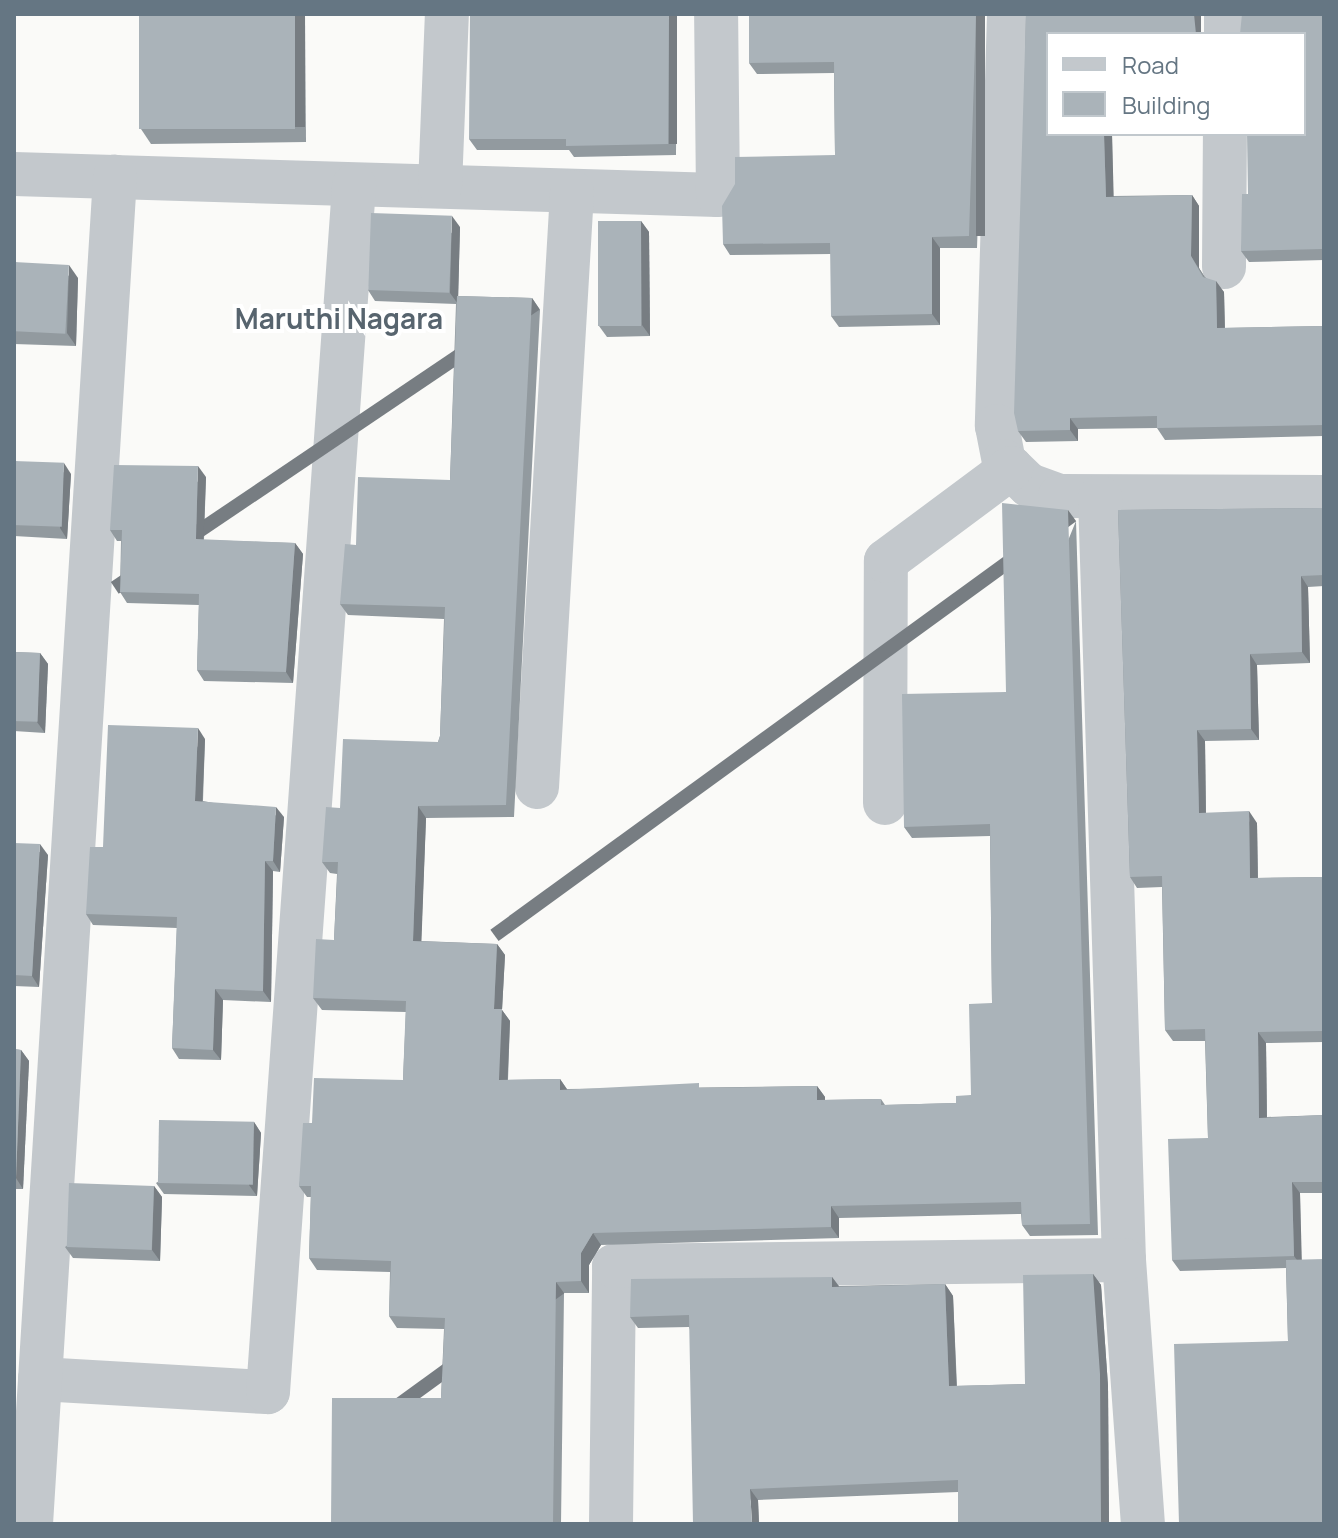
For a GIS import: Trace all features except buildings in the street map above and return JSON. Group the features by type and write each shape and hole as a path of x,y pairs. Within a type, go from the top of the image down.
{"street":[{"path":"440,186 447,14"},
{"path":"14,174 718,195 716,14"},
{"path":"1009,14 997,426 1004,461 1029,485 1060,496 1324,497"},
{"path":"1224,267 1225,136"},
{"path":"31,1524 115,177"},
{"path":"40,1379 268,1392 354,185"},
{"path":"537,787 572,192"},
{"path":"885,803 886,561 1011,468"},
{"path":"1100,497 1124,1260 1143,1524"},
{"path":"611,1524 614,1266 1124,1260"}],"district":[{"name":"Maruthi Nagara","path":"339,318"}]}
